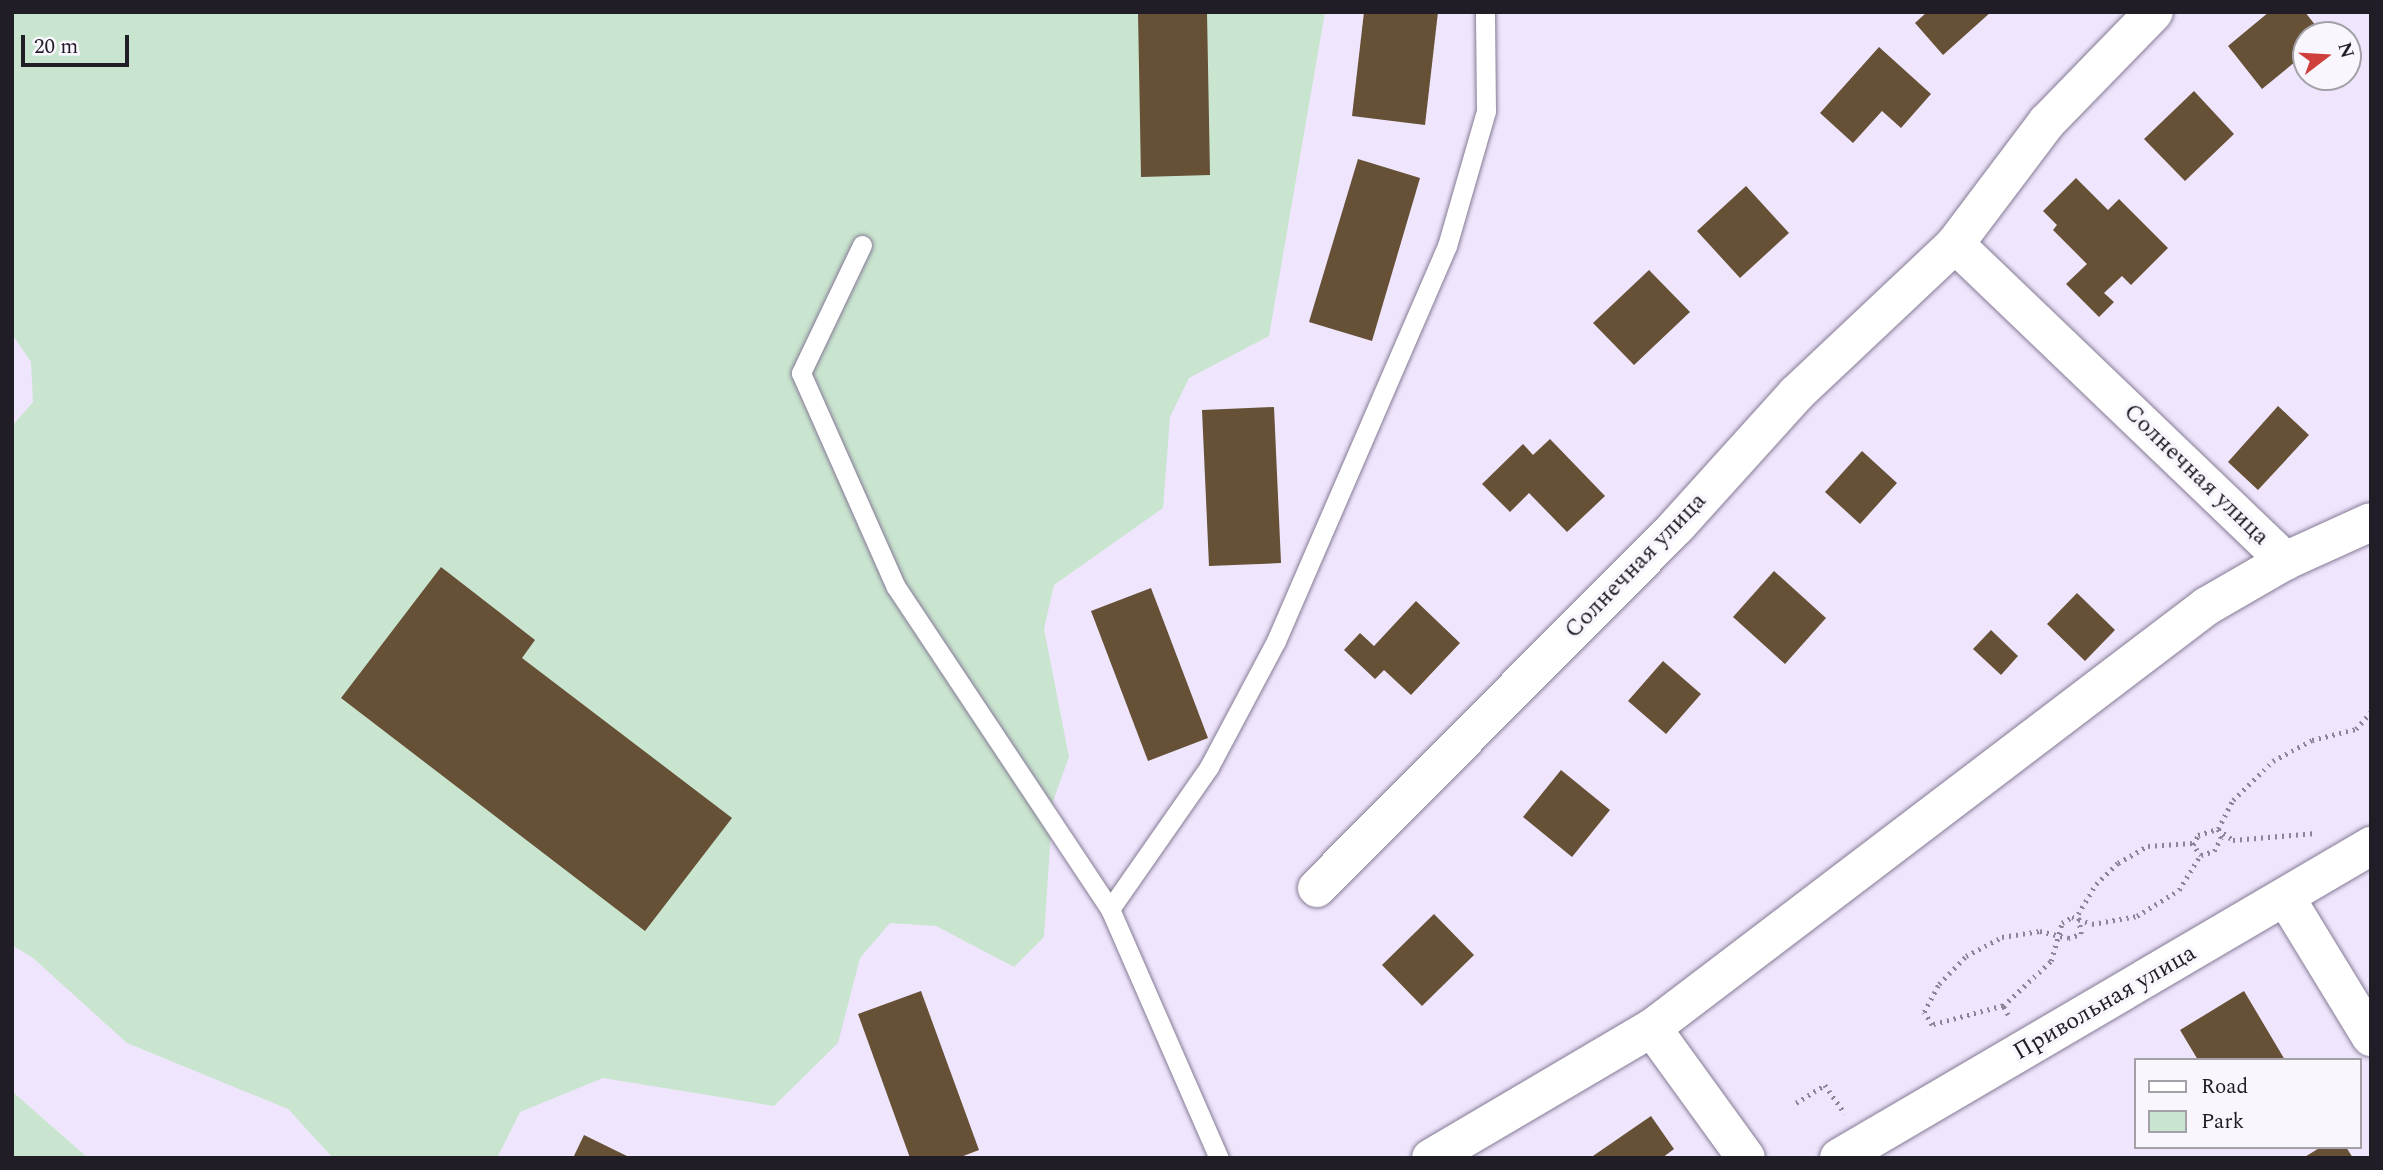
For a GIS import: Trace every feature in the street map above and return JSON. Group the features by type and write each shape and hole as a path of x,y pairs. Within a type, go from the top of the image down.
{"street":[{"name":"Солнечная улица","path":"1317,888 1676,527 1796,394 1955,244 2047,122 2154,12"},
{"name":"Солнечная улица","path":"1955,244 2285,561"},
{"path":"1431,1158 1652,1028 2207,606 2285,561 2371,522"},
{"name":"Привольная улица","path":"1839,1158 2371,846"},
{"path":"2286,898 2371,1037"},
{"path":"1652,1028 1746,1158"}],"lane":[{"path":"1110,909 1209,767 1276,641 1447,246 1486,111 1485,12"},
{"path":"862,245 801,373 896,587 1110,909 1219,1158"}],"path":[{"path":"2218,829 2198,835 2192,843 2148,846 2118,863 2096,884 2078,914 2081,934 2068,938 2057,932 2002,937 1966,956 1939,984 1924,1013 1932,1025 2003,1006 2051,961 2057,932 2072,918 2092,924 2137,916 2179,890 2201,855 2214,851 2221,838 2218,829 2233,800 2273,761 2312,740 2356,729 2371,712"},
{"path":"2218,829 2233,840 2321,832"},
{"path":"2192,843 2201,855"},
{"path":"2003,1006 2016,1028"}],"green space":[{"path":"12,12 1325,12 1269,336 1189,378 1170,417 1163,508 1054,585 1044,629 1069,757 1053,801 1044,937 1014,967 936,926 890,923 860,958 838,1043 774,1106 603,1078 520,1112 497,1158 333,1158 288,1109 127,1043 33,958 12,945 12,426 33,402 31,362 12,334"},
{"path":"12,1092 14,1093 88,1158 12,1158"}],"building":[{"path":"1138,12 1207,12 1210,175 1141,177"},
{"path":"1364,12 1438,12 1425,125 1352,116"},
{"path":"1927,12 1991,12 1943,55 1915,23"},
{"path":"2269,12 2305,12 2312,21 2292,21 2292,64 2262,89 2228,46"},
{"path":"1879,47 1931,94 1901,128 1882,111 1853,143 1820,113"},
{"path":"2194,91 2234,134 2185,181 2144,139"},
{"path":"1358,159 1420,178 1372,341 1309,322"},
{"path":"2076,178 2108,210 2119,199 2168,248 2131,285 2122,276 2104,293 2114,302 2099,317 2066,284 2087,264 2053,230 2057,225 2043,211"},
{"path":"1746,186 1789,233 1740,278 1697,231"},
{"path":"1649,270 1690,312 1634,365 1593,323"},
{"path":"2278,406 2309,435 2258,490 2228,462"},
{"path":"1274,407 1281,563 1209,566 1202,410"},
{"path":"1550,439 1605,496 1567,532 1529,493 1510,512 1482,484 1523,444 1533,455"},
{"path":"1862,451 1897,483 1860,524 1825,492"},
{"path":"441,567 535,640 522,658 732,818 645,931 341,698"},
{"path":"1774,571 1826,618 1785,664 1733,617"},
{"path":"1151,588 1208,738 1148,761 1091,611"},
{"path":"2077,593 2115,630 2085,661 2047,624"},
{"path":"1416,601 1460,643 1411,695 1384,670 1375,679 1344,650 1360,633 1374,646"},
{"path":"1991,630 2018,656 2001,675 1973,649"},
{"path":"1663,661 1701,694 1666,734 1628,701"},
{"path":"1561,770 1610,810 1572,857 1523,817"},
{"path":"1434,914 1474,955 1422,1006 1382,965"},
{"path":"921,991 979,1150 958,1158 910,1158 858,1014"},
{"path":"2244,991 2284,1058 2197,1058 2180,1030"},
{"path":"1651,1116 1674,1149 1662,1158 1590,1158"},
{"path":"584,1135 631,1158 573,1158"},
{"path":"2318,1149 2347,1149 2353,1158 2303,1158"}]}
